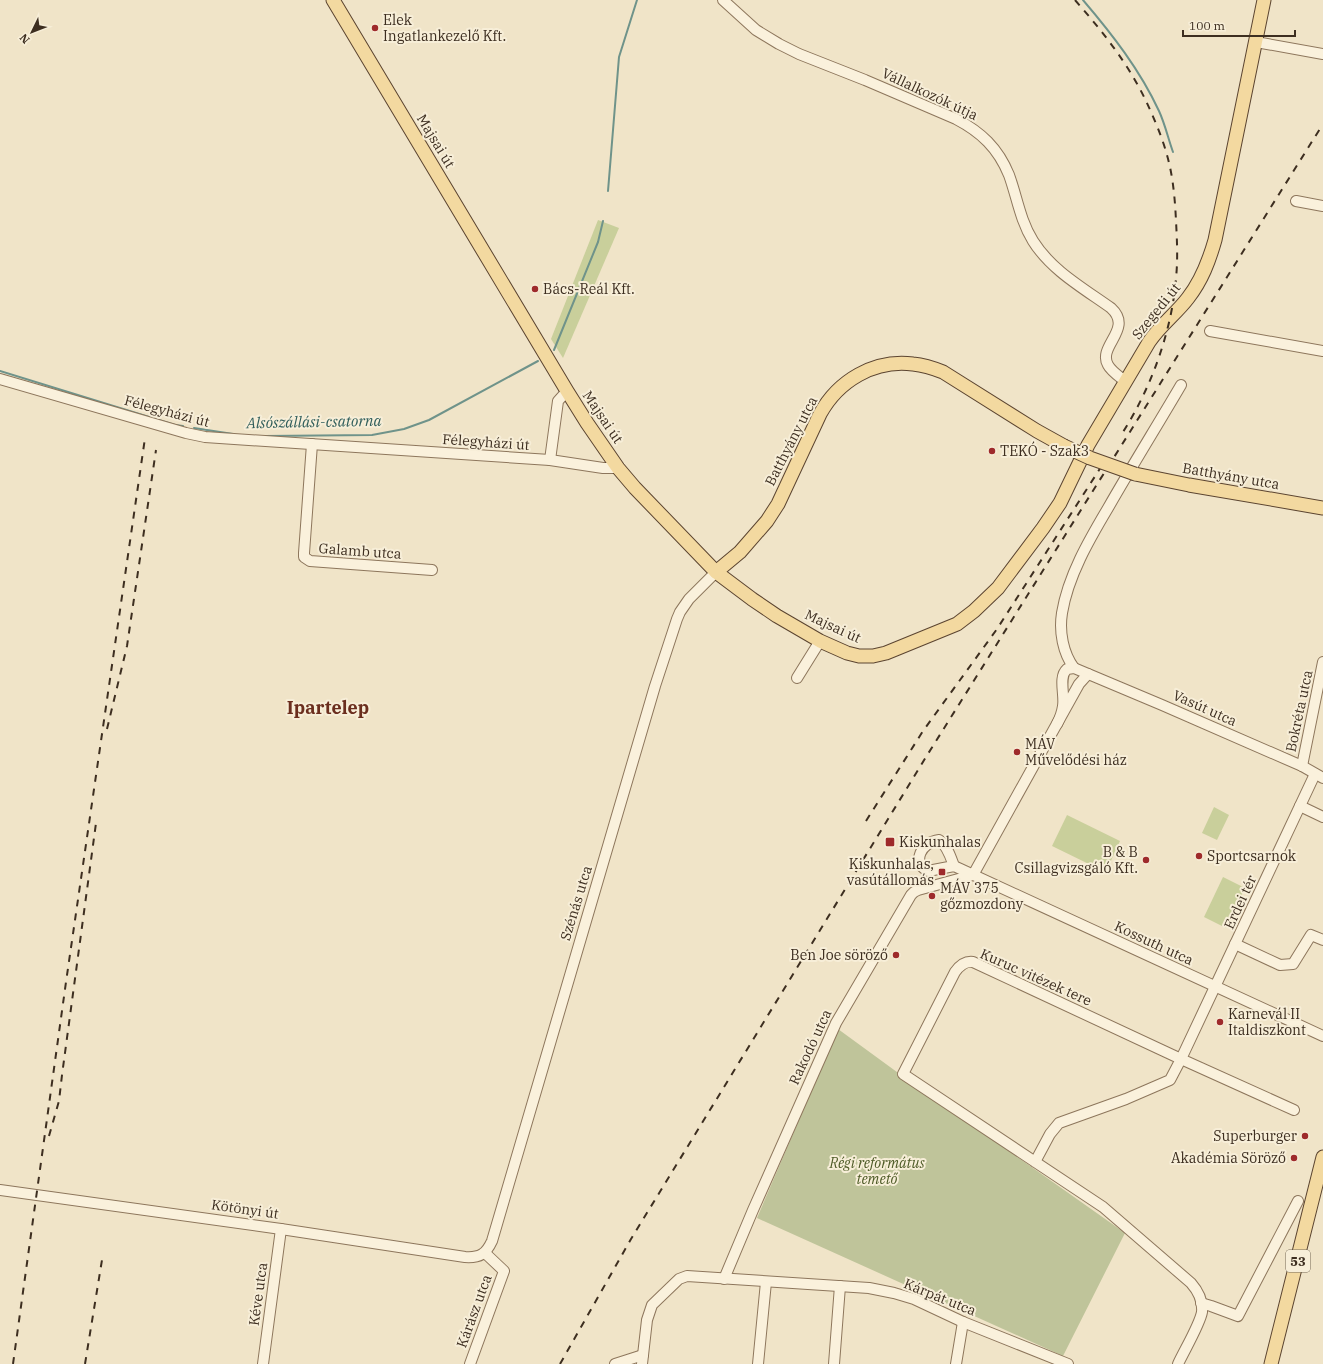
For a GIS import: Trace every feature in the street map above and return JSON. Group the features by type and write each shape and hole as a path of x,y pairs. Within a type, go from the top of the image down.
{"main road":[{"name":"Majsai út","path":"333,0 587,423 618,468 655,510 716,572 777,616 820,641 841,651 859,656 881,654 957,624 983,603"},
{"name":"Szegedi út","path":"983,603 998,588 1052,516 1067,490 1088,444 1154,333 1188,299 1202,278 1215,240 1264,0"},
{"name":"Batthyány utca","path":"716,572 740,552 767,521 778,504 820,414 828,401 850,380 865,371 877,367 901,363 925,366 942,372 1064,446 1090,458 1135,474 1189,485 1323,508"},
{"path":"700,555 708,560 718,560 740,552"},
{"name":"53","path":"1271,1364 1323,1157"}],"street":[{"name":"Vállalkozók útja","path":"723,0 756,30 779,44 956,119 968,125 984,137 995,150 1005,166 1024,225 1042,253 1057,268 1117,314 1119,321 1118,328 1108,351 1106,360 1110,368 1126,382"},
{"path":"1256,42 1323,54"},
{"path":"1296,201 1323,206"},
{"path":"1210,331 1323,351"},
{"name":"Félegyházi út","path":"0,379 196,436 550,460 602,468 618,468"},
{"path":"1057,724 1064,705 1064,674 1067,669 1074,668 1069,661 1066,652 1062,638 1061,624 1062,612 1072,580 1093,534 1181,385"},
{"path":"550,460 558,401 567,392"},
{"name":"Galamb utca","path":"312,444 304,557 310,562 432,570"},
{"name":"Szénás utca","path":"485,1253 492,1241 651,701 677,619 684,605 716,572"},
{"path":"797,678 820,641"},
{"name":"Bokréta utca","path":"1302,766 1323,662"},
{"name":"Vasút utca","path":"1074,668 1302,766 1319,776"},
{"path":"973,875 1079,684 1088,674"},
{"name":"Erdei tér","path":"1215,987 1300,806 1319,776"},
{"path":"1300,806 1323,817"},
{"name":"Kossuth utca","path":"954,866 1323,1036"},
{"name":"Rakodó utca","path":"724,1279 836,1024 902,910 914,892 973,875"},
{"name":"Erdei tér","path":"1235,944 1280,965 1293,964 1311,935 1323,940"},
{"name":"Kuruc vitézek tere","path":"1201,1303 1199,1295 1191,1282 1103,1207 903,1074 955,972 966,962 973,962 1294,1110"},
{"path":"1036,1162 1050,1134 1059,1123 1126,1099 1170,1080 1215,987"},
{"name":"Kötönyi út","path":"0,1190 281,1229 465,1257 485,1253"},
{"path":"1178,1364 1199,1321 1202,1312 1201,1303 1238,1316 1298,1201"},
{"name":"Kéve utca","path":"263,1364 281,1229"},
{"name":"Kárász utca","path":"470,1364 504,1271 485,1253"},
{"name":"Kárpát utca","path":"643,1360 648,1315 650,1311 656,1301 679,1279 687,1276 869,1288 894,1293 914,1299 963,1322 1068,1364"},
{"path":"758,1364 766,1282"},
{"path":"834,1364 840,1286"},
{"path":"956,1364 963,1322"},
{"path":"615,1364 643,1360"}],"green space":[{"path":"598,220 619,228 563,358 551,339"},
{"path":"1214,807 1229,815 1217,840 1202,833"},
{"path":"1067,815 1120,841 1110,863 1097,868 1052,846"},
{"path":"1223,877 1245,888 1226,928 1204,917"},
{"name":"Régi református temető","path":"838,1029 1125,1233 1063,1356 757,1218"}],"waterway":[{"name":"Alsószállási-csatorna","path":"608,191 619,57 637,0"},
{"path":"1083,0 1115,39 1143,81 1161,116 1173,152"},
{"name":"Alsószállási-csatorna","path":"554,350 598,242 603,221"},
{"name":"Alsószállási-csatorna","path":"265,436 372,435 404,429 429,420 538,361"},
{"name":"Alsószállási-csatorna","path":"0,371 175,425 183,426"},
{"name":"Alsószállási-csatorna","path":"194,428 233,434"}],"railway":[{"path":"1075,0 1114,48 1139,87 1146,101 1163,141 1171,171 1175,204 1177,264 1174,298 1170,318 1165,338 1151,378 1143,397 1123,432"},
{"path":"560,1364 631,1239 926,757 1323,124"},
{"path":"13,1364 66,982 145,438"},
{"path":"107,729 127,646 156,450"},
{"path":"866,821 923,731 997,629 1101,467"},
{"path":"49,1136 59,1101 96,823"},
{"path":"85,1364 102,1260"}],"place":[{"name":"Elek Ingatlankezelő Kft.","path":"375,28"},
{"name":"Bács-Reál Kft.","path":"535,289"},
{"name":"TEKÓ - Szak3","path":"992,451"},
{"name":"MÁV Művelődési ház","path":"1017,752"},
{"name":"Kiskunhalas","path":"890,842"},
{"name":"Sportcsarnok","path":"1199,856"},
{"name":"B & B Csillagvizsgáló Kft.","path":"1146,860"},
{"name":"Kiskunhalas, vasútállomás","path":"942,872"},
{"name":"MÁV 375 gőzmozdony","path":"932,896"},
{"name":"Ben Joe söröző","path":"896,955"},
{"name":"Karnevál II Italdiszkont","path":"1220,1022"},
{"name":"Superburger","path":"1305,1136"},
{"name":"Akadémia Söröző","path":"1294,1158"}],"district":[{"name":"Ipartelep","path":"328,708"}]}
